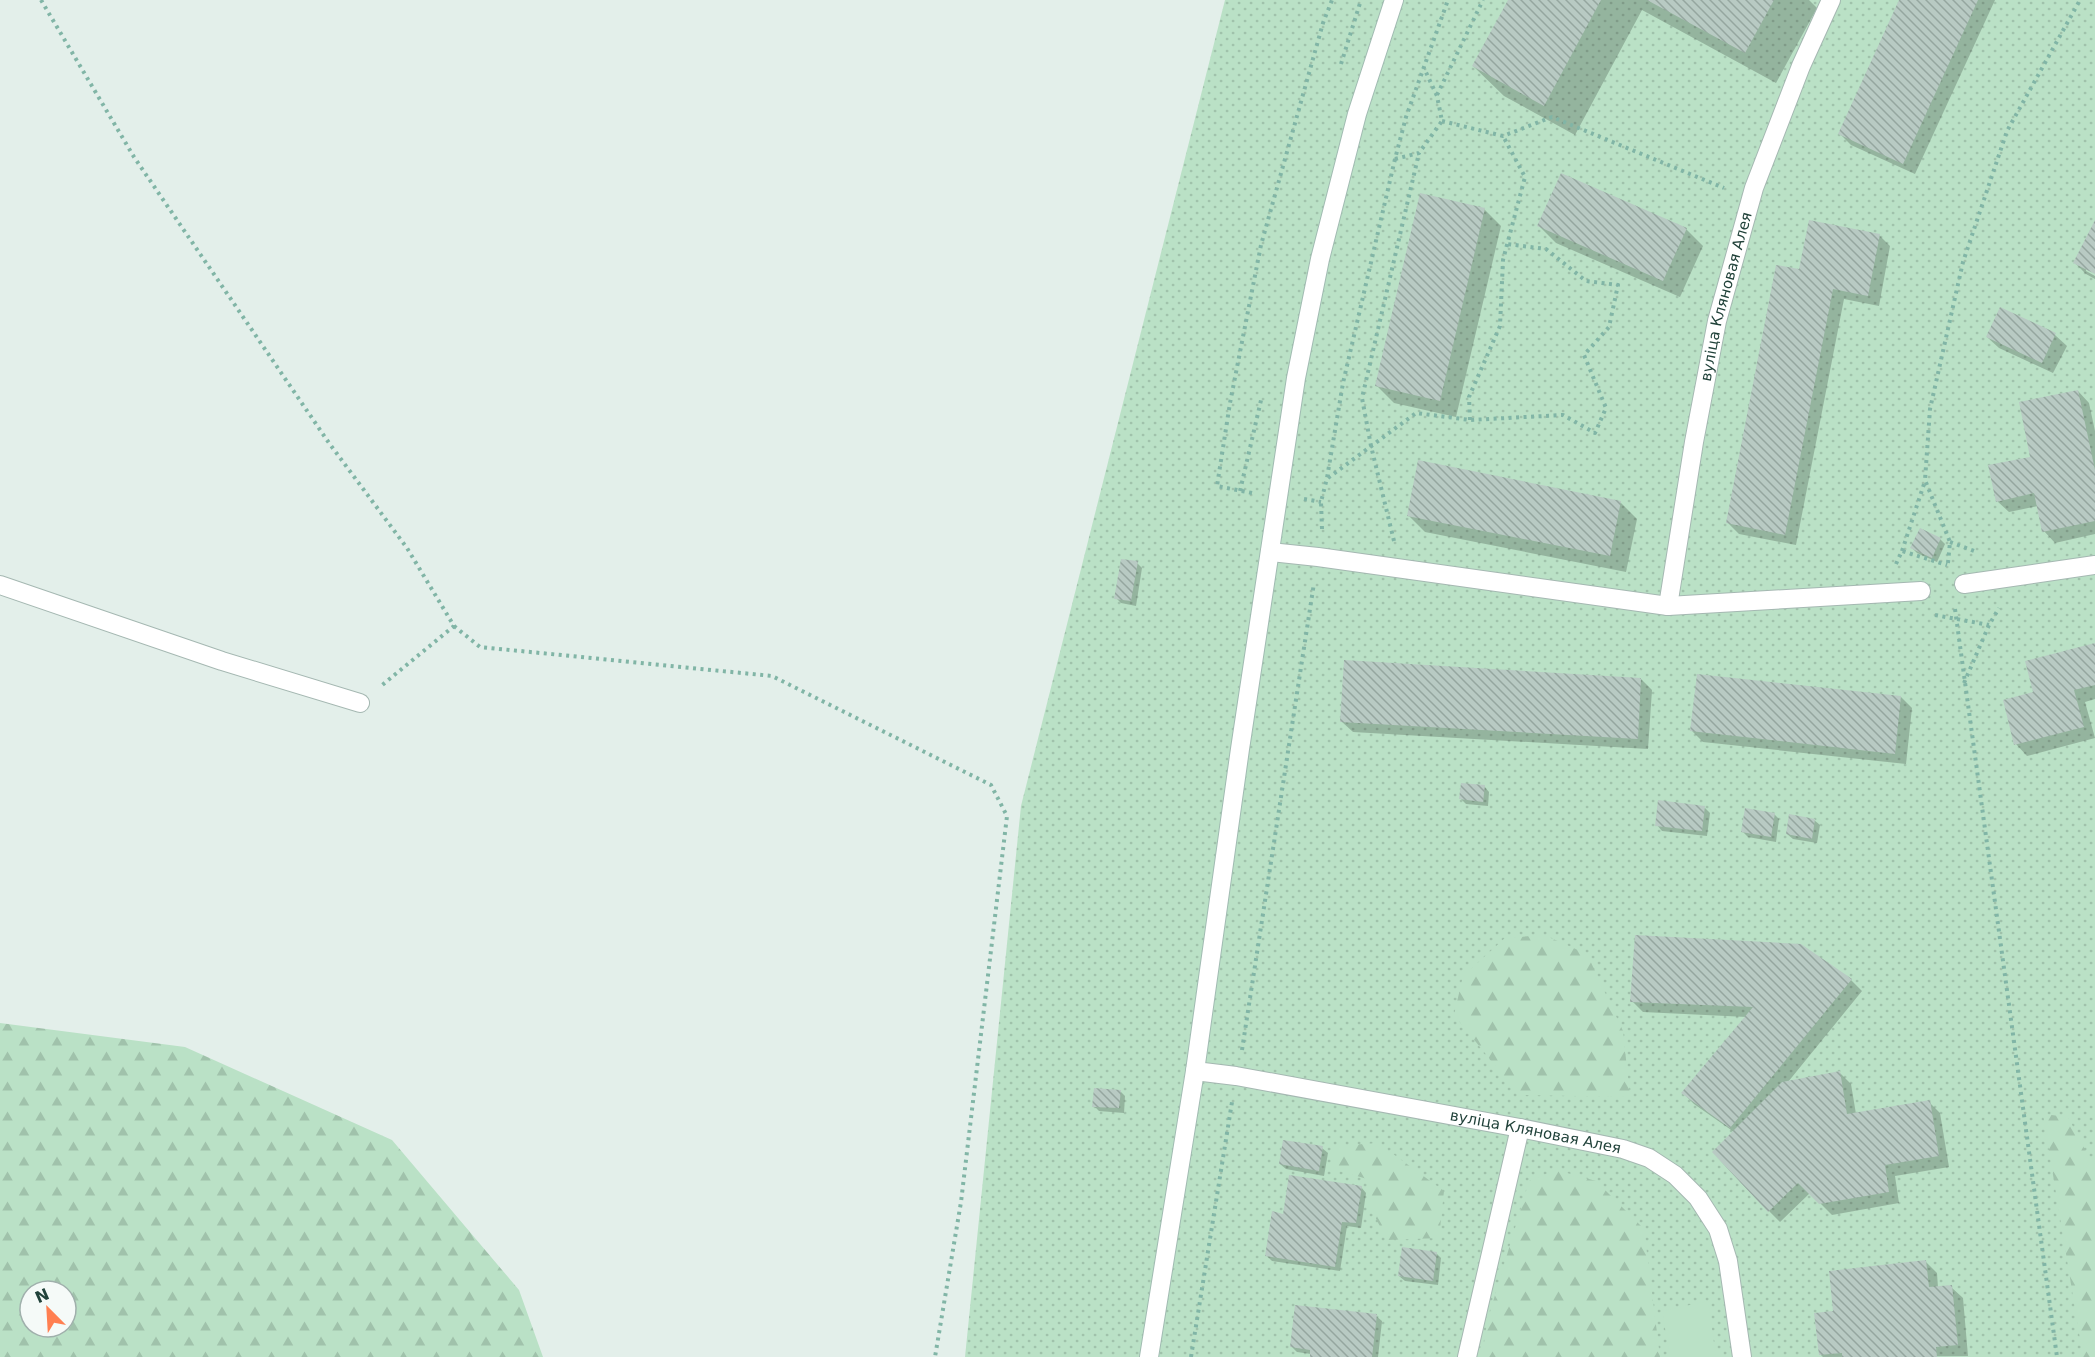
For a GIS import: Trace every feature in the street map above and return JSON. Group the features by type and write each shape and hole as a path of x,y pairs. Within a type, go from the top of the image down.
{"street":[{"path":"1149,1357 1195,1071 1240,749 1296,378 1320,259 1357,114 1394,0"},
{"name":"вуліца Кляновая Алея","path":"1668,606 1694,442 1717,321 1754,188 1801,66 1831,0"},
{"path":"1270,552 1668,606 1921,591"},
{"path":"1957,580 2095,565"},
{"path":"0,585 222,661 360,703"},
{"name":"вуліца Кляновая Алея","path":"1195,1071 1236,1076 1520,1128 1623,1149 1649,1158 1675,1175 1698,1198 1718,1229 1728,1261 1742,1357"},
{"path":"1467,1357 1520,1128"}],"path":[{"path":"41,0 134,157 330,443 407,548 454,626 480,647 772,676 991,785 1007,816 961,1202 935,1357"},
{"path":"1240,491 1216,486 1232,392 1261,245 1323,23 1332,0"},
{"path":"1322,537 1321,502 1343,383 1395,159 1406,117 1448,0"},
{"path":"1437,96 1483,0"},
{"path":"1895,567 1925,480 1929,409 1963,262 2007,131 2080,0"},
{"path":"1395,547 1362,398 1419,153 1442,122 1437,96 1423,68"},
{"path":"1442,122 1503,136 1552,117 1732,192"},
{"path":"1470,420 1469,397 1500,326 1503,260 1525,177 1503,136"},
{"path":"1395,159 1419,153"},
{"path":"1327,478 1416,413 1470,420 1563,415 1595,433 1606,408 1584,355 1609,327 1618,285 1586,281 1546,249 1507,244"},
{"path":"1925,480 1950,542 1947,565"},
{"path":"1902,551 1947,565 1957,580"},
{"path":"1191,1357 1236,1076 1242,1055 1314,581"},
{"path":"1964,684 1989,625 2000,607"},
{"path":"1954,608 2057,1357"},
{"path":"360,703 454,626"}],"green space":[{"path":"1225,0 2095,0 2095,1357 965,1357 1021,806"},
{"path":"1544,935 1587,954 1623,1031 1630,1097 1519,1095 1454,1015 1463,976 1505,938"},
{"path":"0,1023 185,1047 392,1140 519,1290 543,1357 0,1357"},
{"path":"2043,1114 2068,1117 2095,1169 2095,1357 2083,1357"},
{"path":"1378,1143 1444,1191 1439,1238 1387,1240 1369,1205 1367,1179 1330,1168 1335,1146"},
{"path":"1556,1170 1596,1181 1644,1229 1660,1357 1482,1357 1487,1322 1529,1181"},
{"path":"1708,1301 1716,1357 1670,1357 1662,1311"}],"building":[{"path":"1508,0 1601,0 1544,106 1472,66"},
{"path":"1647,0 1774,0 1745,53"},
{"path":"1899,0 1978,0 1903,164 1838,134"},
{"path":"1561,173 1687,228 1663,281 1537,226"},
{"path":"1420,193 1485,208 1440,401 1375,386"},
{"path":"1809,220 1880,234 1868,296 1833,289 1785,535 1726,523 1776,265 1799,269"},
{"path":"2095,220 2095,274 2073,263"},
{"path":"2000,307 2056,333 2042,363 1986,337"},
{"path":"2078,390 2095,470 2095,521 2042,532 2034,493 1996,502 1988,465 2030,457 2019,402"},
{"path":"1418,460 1621,501 1610,556 1407,516"},
{"path":"1920,528 1941,538 1932,558 1910,548"},
{"path":"1121,559 1138,561 1131,601 1114,599"},
{"path":"2095,643 2095,685 2074,690 2084,727 2014,745 2003,700 2033,692 2025,661"},
{"path":"1344,660 1641,678 1638,739 1340,722"},
{"path":"1697,674 1901,696 1895,754 1690,731"},
{"path":"1461,783 1485,785 1483,802 1459,799"},
{"path":"1658,800 1705,806 1702,831 1655,826"},
{"path":"1745,808 1775,813 1771,837 1741,832"},
{"path":"1789,814 1815,819 1812,839 1786,834"},
{"path":"1635,935 1801,944 1852,979 1730,1128 1681,1093 1753,1007 1630,1002"},
{"path":"1840,1071 1847,1114 1930,1100 1939,1156 1885,1165 1889,1192 1819,1204 1798,1183 1768,1212 1712,1152 1782,1082"},
{"path":"1094,1088 1121,1090 1119,1108 1092,1107"},
{"path":"1283,1140 1323,1146 1319,1171 1279,1164"},
{"path":"1289,1175 1362,1186 1356,1223 1342,1222 1335,1267 1265,1256 1272,1211 1283,1214"},
{"path":"1402,1247 1437,1252 1433,1281 1398,1276"},
{"path":"1926,1260 1929,1287 1952,1285 1958,1345 1936,1347 1937,1357 1842,1357 1842,1353 1819,1355 1814,1313 1833,1311 1829,1271"},
{"path":"1295,1305 1377,1314 1372,1357 1310,1357 1310,1350 1290,1347"}]}
